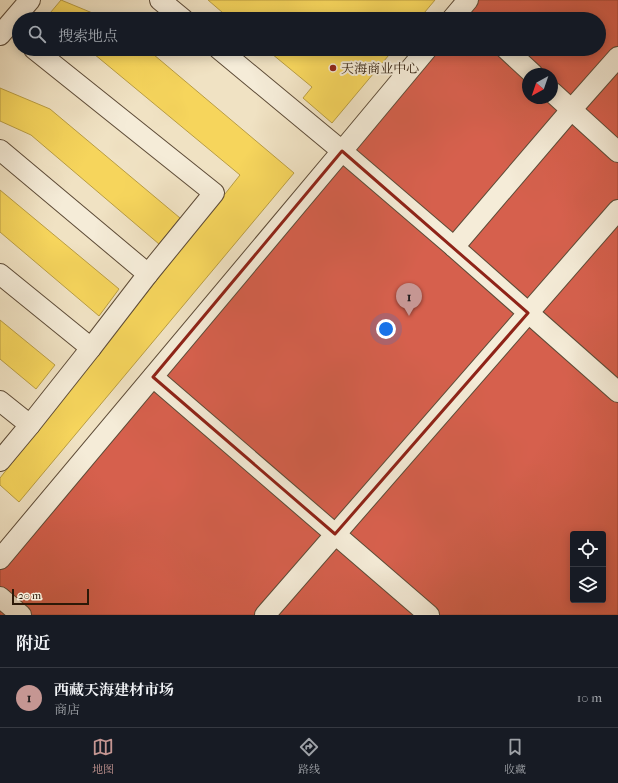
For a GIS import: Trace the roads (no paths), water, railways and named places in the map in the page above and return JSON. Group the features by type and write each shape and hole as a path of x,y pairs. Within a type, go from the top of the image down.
{"street":[{"path":"20,12 30,0"},
{"path":"160,0 175,12"},
{"path":"0,461 214,193 43,56"},
{"path":"227,56 342,151 454,247 617,390"},
{"path":"0,559 421,56"},
{"path":"514,56 527,68"},
{"path":"454,247 618,57"},
{"path":"558,98 618,152"},
{"path":"0,150 148,274"},
{"path":"265,615 618,210"},
{"path":"0,274 91,348"},
{"path":"153,377 429,615"},
{"path":"0,401 30,425"},
{"path":"0,597 21,615"}],"place":[{"name":"天海商业中心","path":"333,68"},
{"name":"西藏天海建材市场","path":"409,316"}]}
